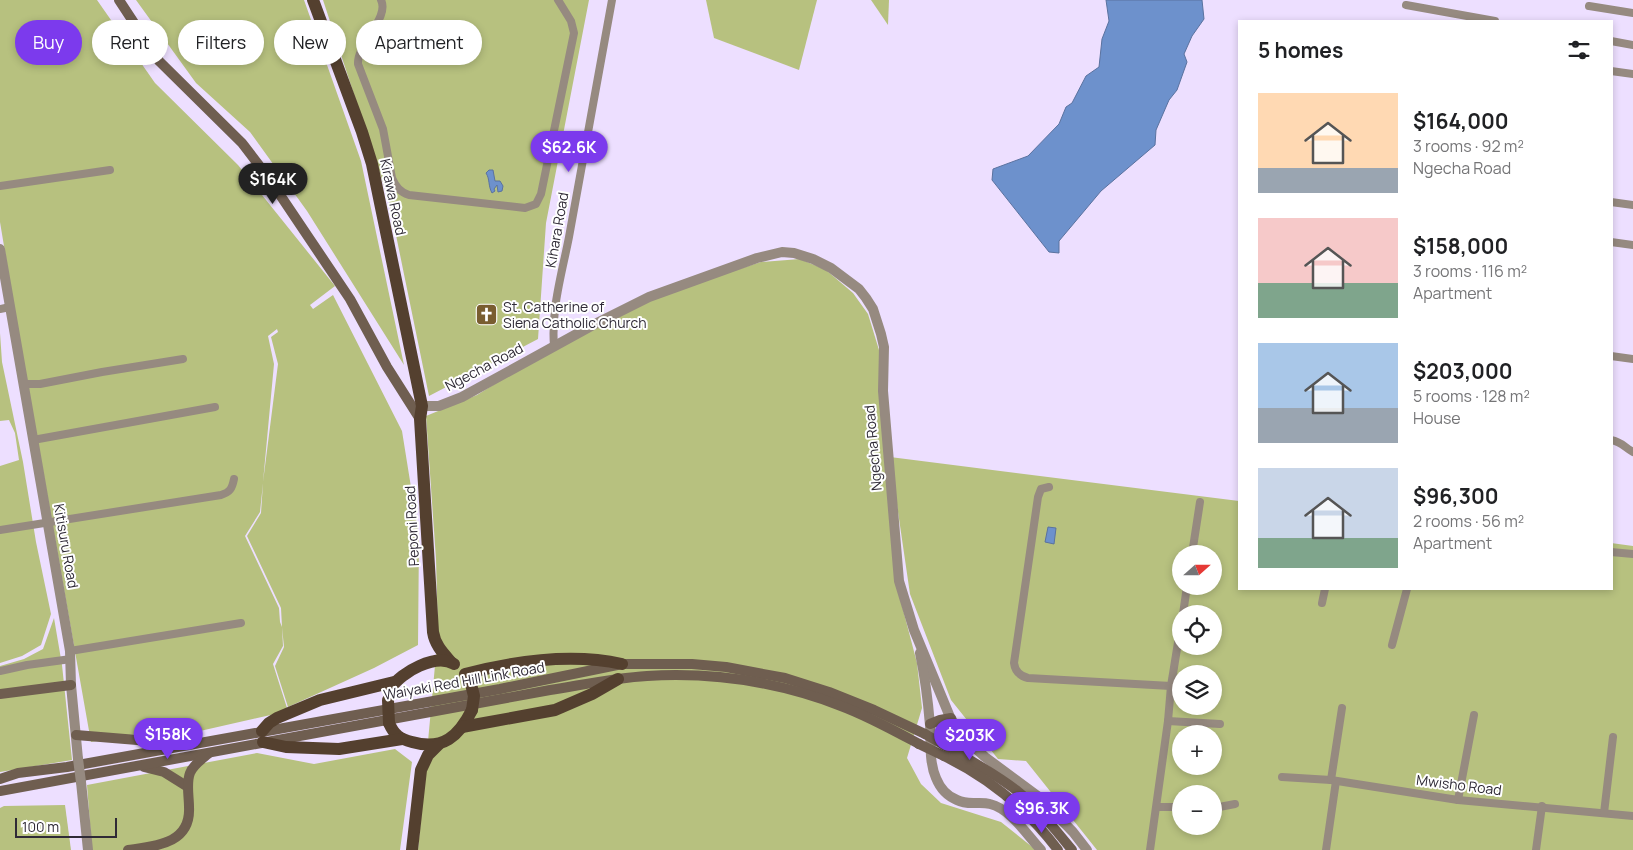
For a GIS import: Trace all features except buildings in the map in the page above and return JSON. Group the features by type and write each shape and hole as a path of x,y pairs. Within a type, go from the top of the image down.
{"main road":[{"path":"119,0 159,61 242,143 268,177 350,299 387,367 421,413"},
{"name":"Kirawa Road","path":"314,0 372,164 421,413"},
{"name":"Peponi Road","path":"421,413 433,632 434,640 438,647 451,662"},
{"name":"Peponi Road","path":"420,664 426,654 433,632"},
{"path":"468,677 539,660 596,660 622,664"},
{"path":"407,741 339,749 286,746 263,737 269,723 276,718 320,700 394,682 420,664 435,661 451,662 468,677 474,696 472,710 462,727 428,755 421,770"},
{"name":"Waiyaki Red Hill Link Road","path":"0,791 209,753 263,737 622,664 692,664 726,667 785,678 829,692 874,710 944,745 1003,781 1027,808"},
{"name":"Waiyaki Red Hill Link Road","path":"0,779 18,773 67,767 189,744 263,737 618,679 676,675 754,681 778,686 841,706 944,756 1027,808"},
{"path":"462,727 555,710 592,694 618,679"},
{"path":"394,682 390,688 388,700 389,723 395,734 407,741 426,745 440,744"},
{"path":"0,694 72,685"},
{"path":"930,724 951,718"},
{"path":"76,735 189,744"},
{"path":"407,741 419,759 421,770 412,850"},
{"path":"128,850 166,844 182,832 187,824 190,812 188,787 190,773 209,753"},
{"path":"136,766 164,772 188,787"},
{"path":"0,771 18,773"},
{"path":"1027,808 1058,850"},
{"path":"1027,808 1054,829 1072,850"}],"street":[{"path":"381,0 383,4 382,13 359,53 358,64 383,129 392,178 396,186 402,193 408,195 525,208 536,204 541,194 574,33 571,21 558,0"},
{"name":"Kihara Road","path":"554,346 552,329 556,300 586,148 612,0"},
{"path":"1406,5 1489,20"},
{"path":"1589,6 1633,14"},
{"path":"1613,41 1633,45"},
{"path":"1613,70 1633,74"},
{"path":"0,186 110,170"},
{"path":"1613,202 1633,205"},
{"path":"1613,242 1633,245"},
{"name":"Kitisuru Road","path":"0,248 5,308 23,384 71,655 78,759 88,850"},
{"name":"Ngecha Road","path":"421,413 478,389 593,325 649,297 752,260 782,252 802,254 824,264 860,289 878,320 884,347 883,391 897,563 903,598 914,630 951,718 963,737 985,757 1039,797 1073,832 1087,850"},
{"path":"1613,356 1633,359"},
{"path":"23,384 40,384 183,359"},
{"path":"33,440 215,407"},
{"path":"1613,440 1621,441 1627,449 1633,452"},
{"path":"0,530 47,521 221,496 232,489 234,479"},
{"path":"1049,487 1041,489 1038,497 1014,668 1019,674 1028,678 1171,686"},
{"path":"1193,545 1200,502"},
{"path":"1613,552 1633,554"},
{"path":"1322,603 1325,590"},
{"path":"1392,645 1407,590"},
{"path":"0,671 71,655 241,623"},
{"name":"Ngecha Road","path":"914,630 924,677 933,770 937,780 945,791 958,801 968,804 988,804 1004,810 1041,850"},
{"path":"1150,850 1176,655"},
{"path":"1326,850 1342,708"},
{"path":"1458,800 1474,715"},
{"path":"1168,721 1220,724"},
{"path":"1604,812 1613,737"},
{"name":"Mwisho Road","path":"1282,777 1334,781 1458,800 1542,806 1633,816"},
{"path":"1222,806 1235,804"},
{"path":"1536,850 1542,806"},
{"path":"1157,807 1172,807"}],"green space":[{"path":"0,0 97,0 111,20 92,20 92,65 142,65 155,83 238,165 335,286 310,305 313,309 333,295 402,431 419,537 418,645 374,668 288,707 275,666 284,647 282,627 283,646 273,664 287,708 275,714 200,731 129,735 91,742 0,222","holes":["277,329 278,332 271,337 278,364 263,482 274,364 268,336","263,483 261,513 247,536 281,608 282,627 279,608 245,536 260,512"]},
{"path":"136,0 304,0 311,20 274,20 274,65 327,65 361,161 404,365 307,211 250,132 196,83 183,65 264,65 264,20 178,20 178,58 168,44 168,20 150,20"},
{"path":"323,0 589,0 546,223 538,339 429,396 389,201 344,65 346,65 346,20 330,20"},
{"path":"706,0 817,0 799,70 714,38"},
{"path":"871,0 889,0 888,25"},
{"path":"800,259 826,270 853,293 868,314 879,350 895,579 917,663 922,708 907,758 921,784 941,803 1001,822 1036,850 418,850 438,633 436,559 426,416 477,395 530,362 649,298 761,262"},
{"path":"0,333 2,362 23,462 36,542 51,614 41,645 22,656 0,663 0,466 19,460 15,433 9,420 0,421"},
{"path":"890,457 1238,501 1238,590 1613,590 1613,543 1633,546 1633,850 1097,850 1026,761 998,759 951,700 910,594"},
{"path":"54,618 62,665 72,760 0,772 0,666 24,659 43,649"},
{"path":"395,749 412,762 400,850 92,850 87,785 257,753 314,764"},
{"path":"65,805 71,850 0,850 0,808 4,806"}],"water":[{"path":"1106,0 1202,0 1204,19 1192,36 1184,54 1187,62 1177,90 1169,100 1156,130 1155,145 1101,191 1059,241 1059,253 1049,252 992,180 993,169 1028,156 1059,124 1066,107 1072,103 1086,76 1099,67 1102,39 1109,21"},
{"path":"489,170 493,170 495,181 500,181 503,186 502,191 498,192 497,185 492,193 486,173"},
{"path":"1048,527 1056,528 1054,544 1045,542"}],"place":[{"name":"St. Catherine of Siena Catholic Church","path":"487,315"}]}
